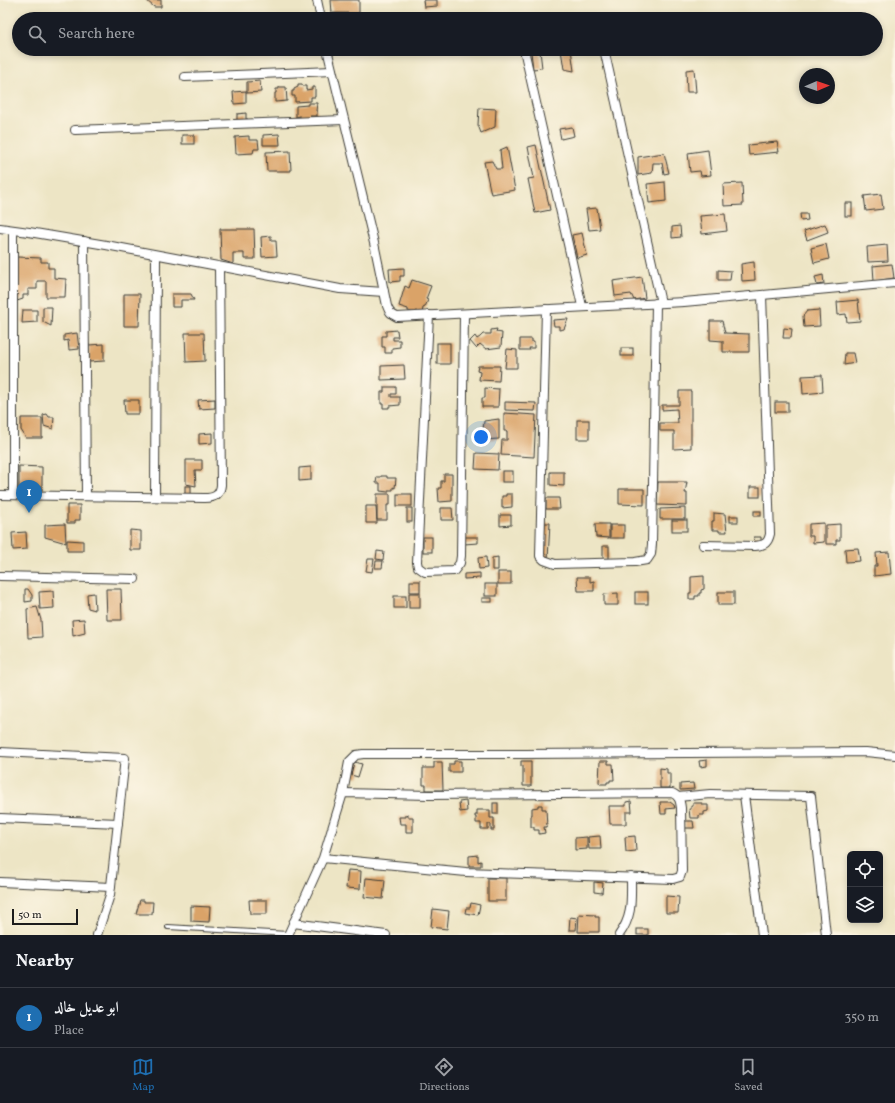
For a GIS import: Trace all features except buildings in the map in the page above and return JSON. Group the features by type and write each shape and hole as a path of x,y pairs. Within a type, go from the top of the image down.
{"street":[{"path":"317,0 319,12"},
{"path":"329,56 374,243 388,310 397,317 582,306 684,302 895,283"},
{"path":"525,56 582,306"},
{"path":"546,309 540,556 544,560 555,564 635,562 647,560 651,554 652,544 659,303 606,56"},
{"path":"185,77 332,71"},
{"path":"75,130 344,120"},
{"path":"0,228 84,241 340,289 384,292"},
{"path":"12,230 13,495"},
{"path":"84,241 86,496"},
{"path":"155,497 156,255"},
{"path":"0,495 212,498 217,496 221,489 219,267"},
{"path":"703,544 764,545 768,542 770,534 762,295"},
{"path":"429,316 417,562 418,568 425,572 454,571 460,563 464,314"},
{"path":"0,576 135,579"},
{"path":"0,752 125,758 110,895 97,935"},
{"path":"288,935 323,858 343,793 349,762 356,755 866,752 895,755"},
{"path":"323,858 466,872 673,879 680,877 681,874 681,808 678,798 672,793 429,795 343,793"},
{"path":"678,798 710,794 811,796 826,935"},
{"path":"744,795 762,935"},
{"path":"0,818 118,823"},
{"path":"619,935 627,922 631,910 631,877"},
{"path":"0,882 111,887"},
{"path":"293,923 358,933 386,935"}],"lane":[{"path":"168,928 288,935"}],"place":[{"name":"ابو عديل خالد","path":"29,513"}]}
